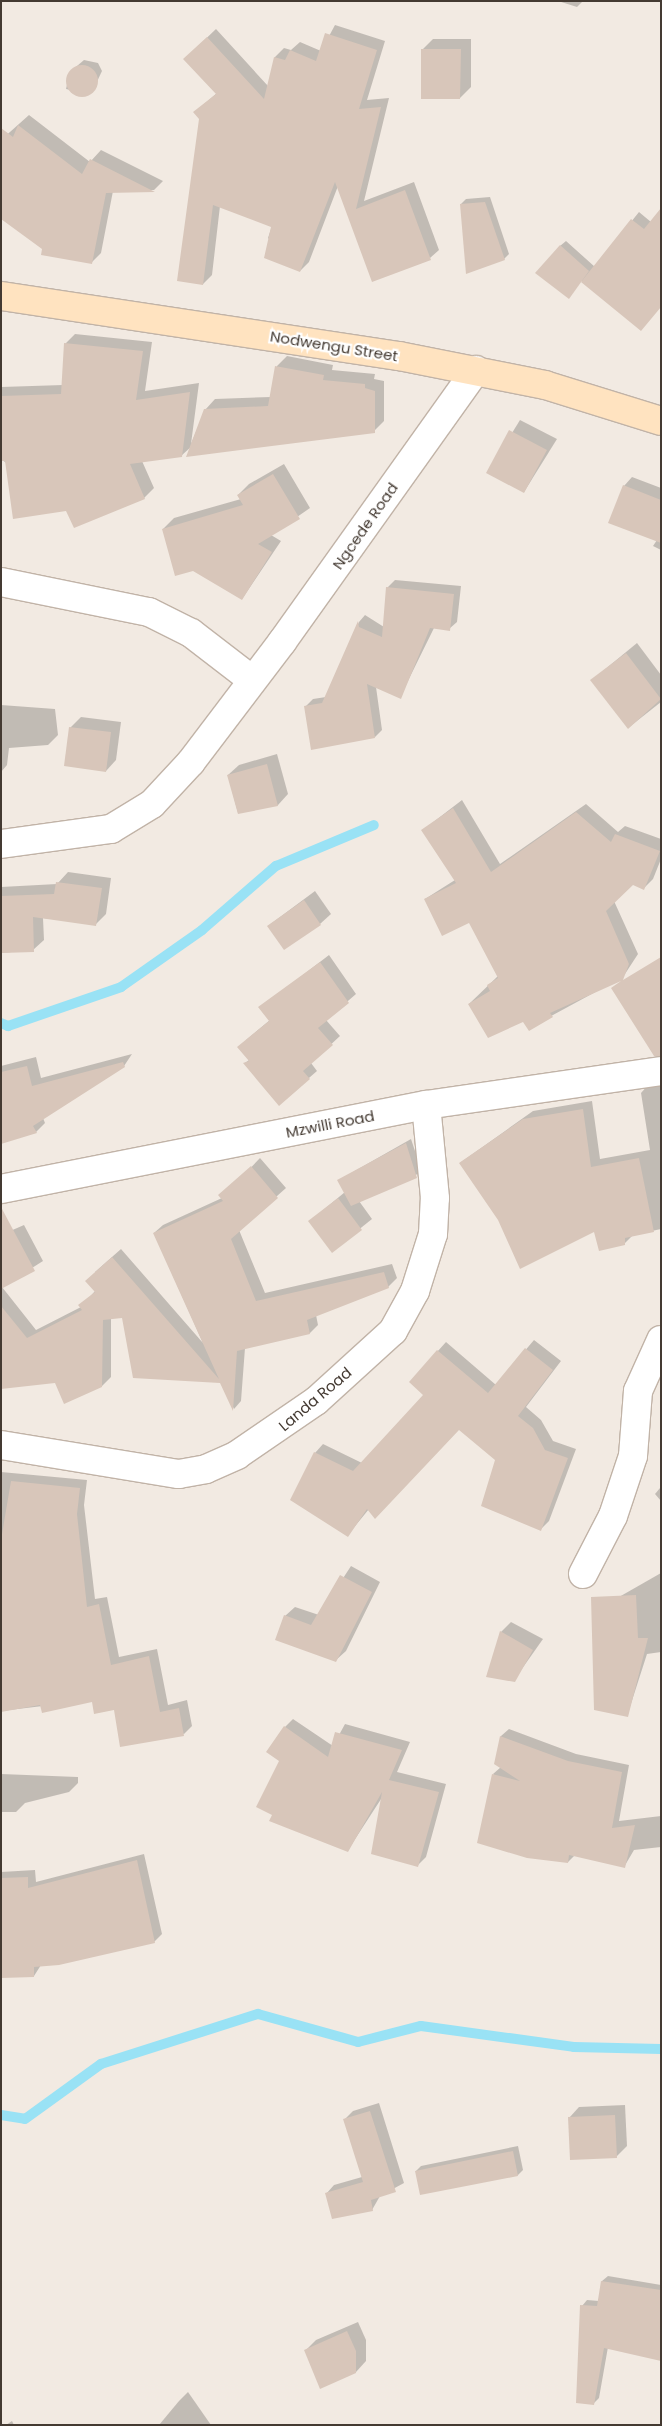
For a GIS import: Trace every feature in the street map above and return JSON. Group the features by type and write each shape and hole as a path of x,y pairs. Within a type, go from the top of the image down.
{"street":[{"name":"Nodwengu Street","path":"1,296 476,370 545,384 661,422"},
{"name":"Ngcede Road","path":"1,844 111,829 152,804 191,762 251,679 282,642 476,370"},
{"path":"1,582 149,612 191,633 251,679"},
{"name":"Mzwilli Road","path":"1,1190 426,1105 661,1071"},
{"name":"Landa Road","path":"1,1446 179,1474 206,1469 237,1454 316,1401 393,1330 415,1291 433,1234 434,1207 426,1105"},
{"path":"583,1574 613,1516 633,1456 638,1391 661,1340"}],"building":[{"path":"325,33 377,50 359,109 381,107 356,209 405,190 431,260 372,282 335,182 300,272 264,258 271,227 213,205 203,285 177,281 199,119 193,112 216,94 183,59 207,37 264,99 274,57 285,60 290,50 316,61"},
{"path":"421,49 461,49 460,99 421,99"},
{"path":"82,65 88,66 93,70 97,75 97,87 93,92 88,96 82,97 76,96 71,92 67,87 66,81 67,75 71,70 76,66"},
{"path":"18,125 82,174 90,159 155,192 106,193 92,264 41,255 42,249 1,219 1,128 13,137"},
{"path":"485,202 505,260 466,274 460,204"},
{"path":"661,208 661,307 641,331 581,282 631,219 644,229"},
{"path":"560,245 589,271 569,299 535,273"},
{"path":"64,343 143,351 136,400 190,392 182,457 130,464 145,499 74,528 66,511 13,519 5,461 1,461 1,396 61,394"},
{"path":"275,366 324,375 323,380 365,384 365,388 375,391 375,433 186,457 204,409 268,406"},
{"path":"509,430 547,450 524,493 486,473"},
{"path":"273,474 300,519 258,544 272,552 242,600 193,571 175,576 162,529 243,505 237,495"},
{"path":"623,485 661,500 661,543 608,523"},
{"path":"386,587 454,594 450,631 430,628 401,699 367,684 375,738 311,750 304,706 322,703 358,621 359,627 382,637"},
{"path":"626,653 661,699 628,729 590,680"},
{"path":"69,727 111,732 106,772 64,766"},
{"path":"267,764 278,806 238,814 227,775"},
{"path":"453,808 491,872 576,812 611,842 615,834 660,851 644,890 633,885 606,911 629,964 623,980 661,957 661,1056 654,1056 611,988 621,981 550,1013 553,1017 529,1031 523,1022 488,1038 468,1004 490,991 487,985 498,978 469,923 442,936 424,899 456,883 421,830"},
{"path":"56,882 102,888 96,926 33,917 34,952 1,953 1,896 54,894"},
{"path":"304,900 321,925 284,950 267,926"},
{"path":"320,962 349,1003 318,1028 333,1045 303,1071 310,1079 279,1106 243,1063 249,1061 237,1047 269,1021 258,1007"},
{"path":"123,1062 125,1067 33,1126 37,1133 1,1144 1,1072 27,1066 32,1086"},
{"path":"583,1109 591,1167 639,1158 654,1232 625,1238 625,1245 599,1251 594,1232 520,1269 498,1220 459,1163 523,1119"},
{"path":"406,1143 417,1178 351,1206 337,1180"},
{"path":"251,1166 278,1198 231,1239 256,1301 384,1272 389,1288 307,1320 310,1334 237,1351 233,1411 220,1383 133,1378 122,1318 103,1320 102,1387 64,1404 55,1383 1,1389 1,1306 27,1338 82,1310 78,1305 95,1292 85,1281 112,1257 219,1379 153,1233 223,1201 218,1195"},
{"path":"338,1198 362,1230 332,1253 308,1221"},
{"path":"1,1207 35,1271 1,1289"},
{"path":"525,1348 553,1370 518,1416 533,1428 545,1450 568,1458 541,1531 481,1506 495,1460 459,1430 375,1519 367,1509 348,1537 290,1500 314,1452 353,1471 423,1395 409,1382 437,1350 488,1393"},
{"path":"11,1481 80,1488 77,1514 87,1607 99,1604 111,1665 149,1656 160,1712 179,1708 184,1736 120,1747 114,1710 94,1714 92,1702 42,1713 40,1705 1,1712 1,1540"},
{"path":"340,1575 372,1592 336,1662 275,1640 284,1615 311,1625"},
{"path":"636,1595 638,1638 648,1638 628,1717 594,1710 591,1597"},
{"path":"500,1631 533,1650 515,1682 486,1677"},
{"path":"284,1726 328,1757 335,1732 402,1750 389,1780 439,1792 418,1867 371,1854 382,1792 348,1852 269,1821 272,1815 256,1807 279,1761 266,1752"},
{"path":"500,1736 568,1761 622,1772 612,1828 635,1825 625,1868 569,1855 568,1863 527,1858 477,1843 492,1774 520,1781 494,1764"},
{"path":"137,1860 155,1943 59,1965 34,1967 34,1977 1,1978 1,1878 28,1877 28,1888"},
{"path":"370,2111 396,2192 371,2200 373,2211 332,2219 325,2193 363,2182 343,2119"},
{"path":"615,2115 617,2158 570,2160 568,2117"},
{"path":"513,2151 518,2176 420,2195 415,2171"},
{"path":"601,2281 661,2290 661,2361 604,2348 594,2405 576,2403 580,2305 597,2306"},
{"path":"347,2331 356,2351 356,2373 320,2389 304,2350"}],"waterway":[{"path":"1,1023 8,1026 121,987 202,930 276,866 374,825"},
{"path":"1,2115 25,2119 101,2064 258,2014 358,2042 421,2026 574,2047 661,2049"}]}
